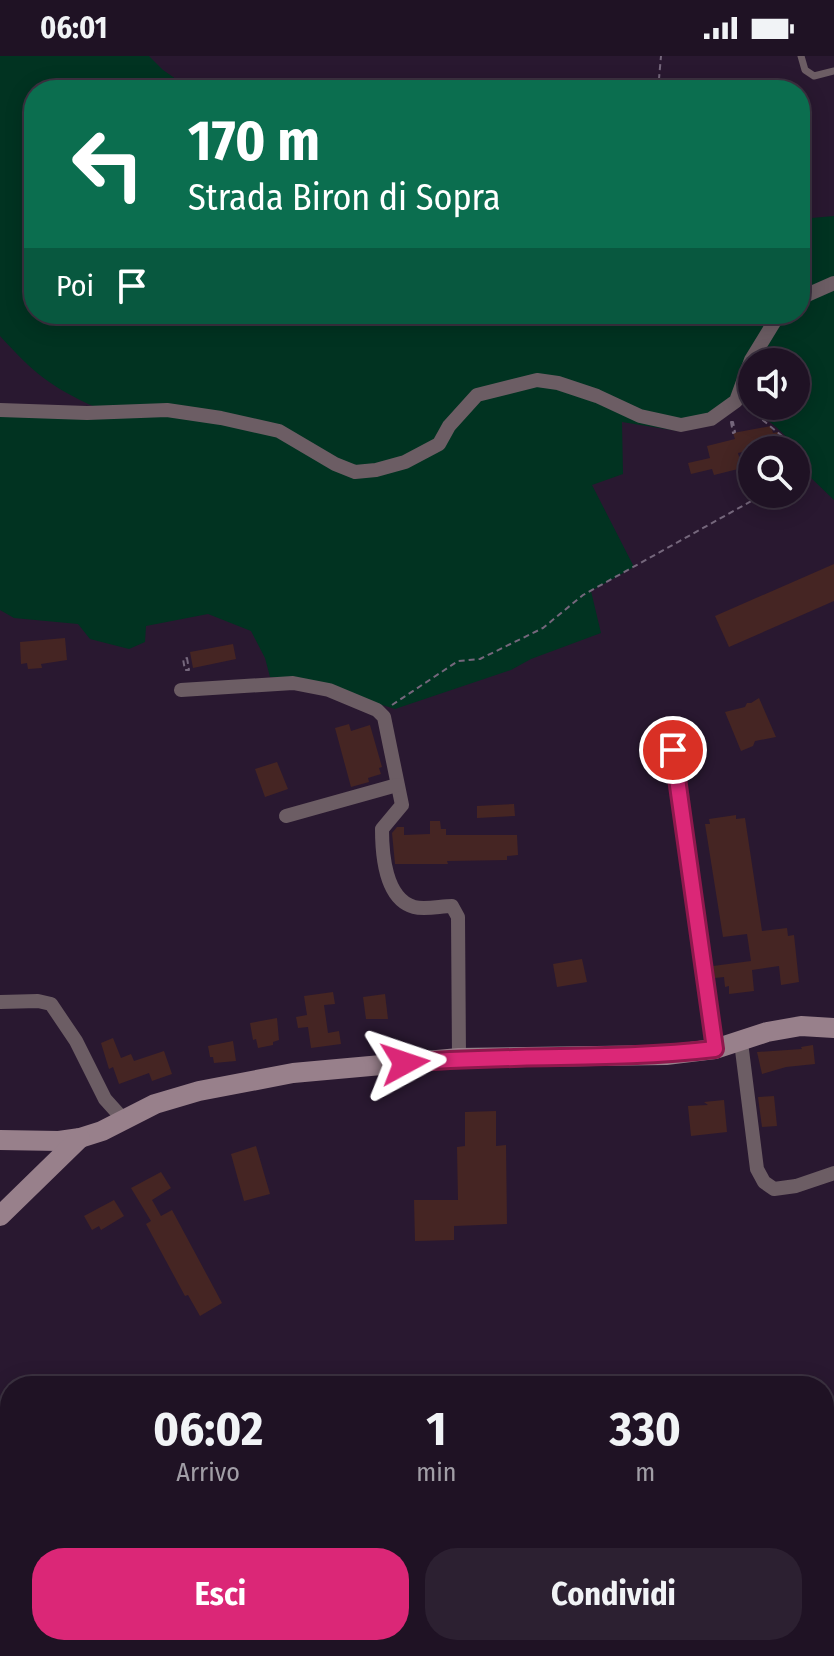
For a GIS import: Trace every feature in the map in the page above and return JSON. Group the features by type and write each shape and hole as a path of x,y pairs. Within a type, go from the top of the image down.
{"street":[{"path":"810,294 834,283"},
{"path":"0,410 87,413 167,410 221,418 279,431 335,464 355,472 376,470 405,462 439,444 449,426 477,395 537,380 558,383 597,396 640,416 681,425 711,419 736,401 751,360 773,324"},
{"path":"181,690 293,683 329,690 377,710 384,717 402,805 382,829 382,848 391,882 405,902 415,908 452,906 458,917 459,1058"},
{"path":"673,750 715,1049"},
{"path":"286,816 397,785"},
{"path":"0,1002 38,1001 51,1004 60,1013 76,1041 105,1099 123,1119"},
{"path":"0,1140 59,1141 80,1138 102,1131 155,1104 199,1091 293,1073 459,1058 666,1055 715,1049 767,1032 801,1026 834,1028"},
{"path":"741,1042 753,1147 757,1169 764,1182 774,1189 796,1186 834,1173"},
{"path":"0,1216 80,1138"}],"lane":[{"path":"801,56 805,70 814,76 834,71"}],"path":[{"path":"659,80 661,56"},
{"path":"736,401 757,412 783,436"},
{"path":"384,717 390,706 458,661 480,659 543,628 583,595 739,508"}],"green space":[{"path":"0,56 149,56 178,80 24,80 24,324 810,324 810,218 834,216 834,500 810,477 810,436 785,436 766,420 810,420 810,348 738,348 738,402 678,431 622,422 623,474 592,485 634,567 591,591 601,633 531,659 511,670 395,709 299,679 270,677 265,658 251,631 208,614 146,626 145,642 129,649 90,639 78,624 14,618 0,610 0,410 95,407 43,378 0,336"}],"building":[{"path":"771,426 773,433 778,432 779,436 738,436 738,469 714,475 712,469 691,474 688,463 710,458 707,446 735,439 733,433"},
{"path":"834,564 834,601 729,647 715,616"},
{"path":"65,638 67,660 41,664 42,668 28,669 27,663 21,664 20,642"},
{"path":"233,644 236,659 193,668 190,652"},
{"path":"759,698 776,737 755,741 753,746 741,751 725,712 745,707"},
{"path":"349,724 351,731 370,725 382,767 379,768 381,774 368,778 369,782 351,787 335,728"},
{"path":"277,762 288,789 265,797 255,769"},
{"path":"514,804 515,816 477,818 477,806"},
{"path":"736,815 736,819 745,818 762,931 787,928 788,936 794,935 799,982 781,985 779,966 752,970 754,991 729,994 724,977 715,978 713,966 751,961 747,934 723,937 705,824 710,824 709,819"},
{"path":"430,821 440,821 446,835 517,835 518,855 507,856 507,860 395,864 392,833 397,827 404,827 404,835 430,834"},
{"path":"582,959 587,982 557,987 553,964"},
{"path":"333,992 335,1004 324,1005 328,1033 339,1031 341,1044 311,1048 308,1027 298,1028 296,1017 307,1015 304,996"},
{"path":"385,994 388,1019 366,1019 363,997"},
{"path":"277,1018 279,1040 273,1045 258,1048 250,1023"},
{"path":"113,1038 121,1058 131,1054 134,1061 164,1051 172,1074 152,1081 149,1073 119,1084 113,1067 109,1069 101,1043"},
{"path":"233,1041 236,1061 214,1063 208,1046"},
{"path":"813,1045 815,1064 786,1067 762,1074 757,1052 802,1049"},
{"path":"774,1096 777,1126 762,1127 758,1097"},
{"path":"724,1100 727,1132 691,1136 688,1106"},
{"path":"496,1111 496,1146 506,1145 507,1224 454,1226 454,1240 415,1241 414,1200 458,1200 457,1147 465,1146 465,1112"},
{"path":"256,1146 270,1194 244,1201 231,1154"},
{"path":"161,1172 171,1188 152,1200 161,1216 172,1210 222,1303 200,1316 188,1295 185,1296 146,1224 151,1221 131,1188"},
{"path":"114,1200 124,1216 101,1230 99,1226 92,1230 84,1216"}],"route":[{"path":"405,1063 459,1058 666,1055 715,1049 673,750"}]}
